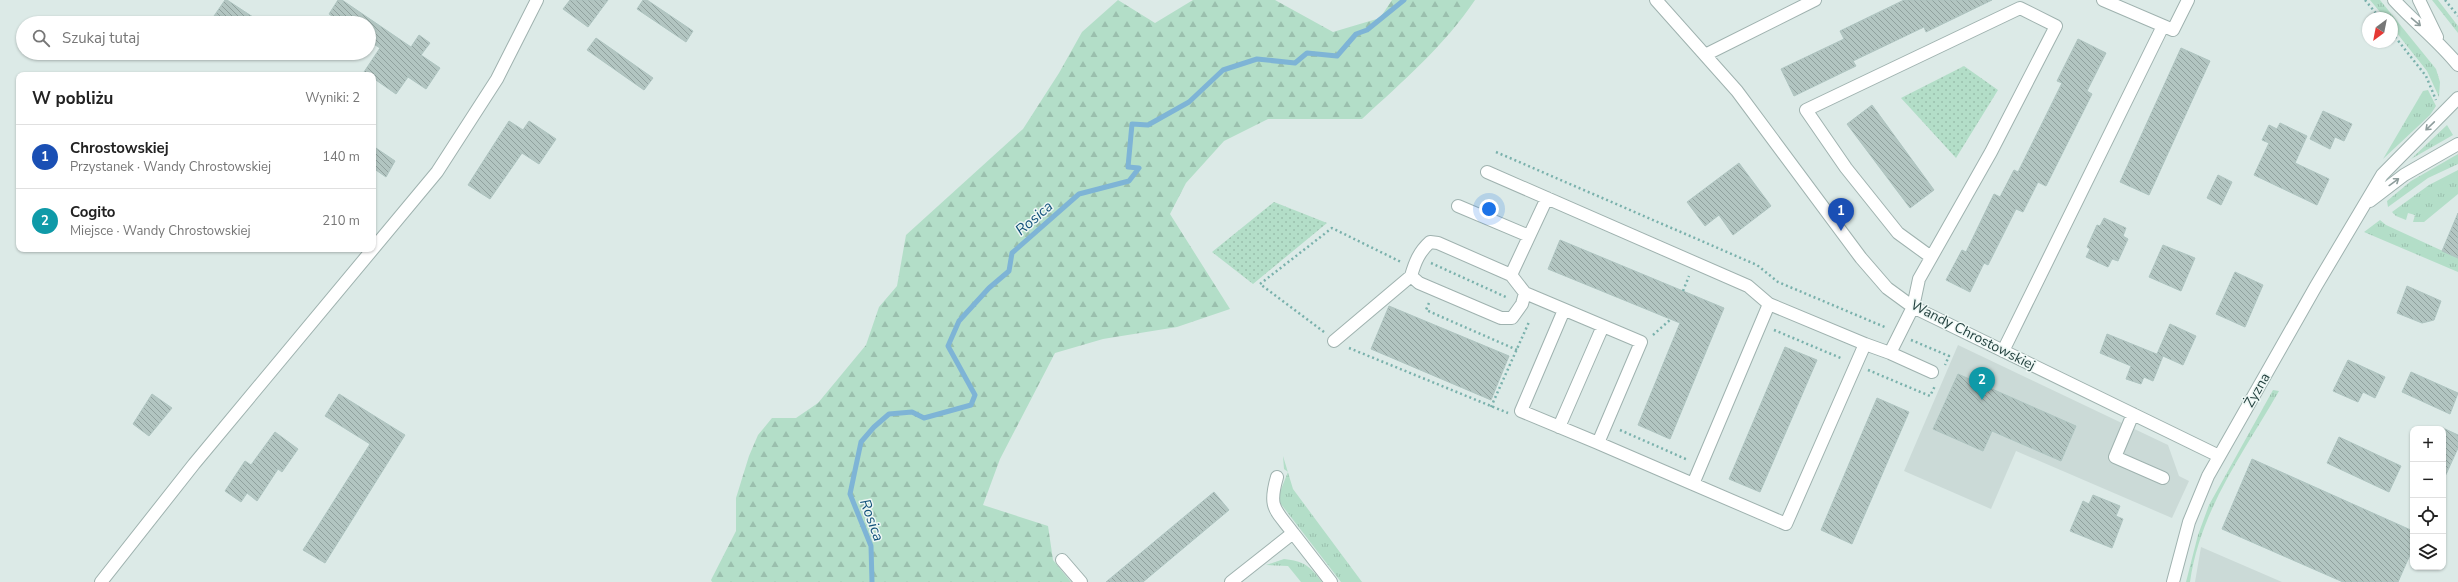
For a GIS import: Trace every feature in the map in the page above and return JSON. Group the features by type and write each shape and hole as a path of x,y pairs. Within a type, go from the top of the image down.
{"street":[{"path":"376,245 437,172 497,79 537,0"},
{"name":"Wandy Chrostowskiej","path":"1656,0 1737,90 1861,258 1887,288 1913,307 2219,456"},
{"path":"1705,55 1815,0"},
{"path":"2103,0 2173,30 2188,0"},
{"path":"2394,0 2408,16 2439,42 2458,65"},
{"path":"2419,0 2439,42"},
{"path":"1890,353 1913,307 1919,280 1991,152 2056,26 2020,8 1806,110 1846,168 1898,233 1931,258"},
{"path":"2003,351 2163,26"},
{"name":"Żyzna","path":"2172,582 2193,509 2219,456 2363,207 2387,168 2458,98"},
{"name":"Żyzna","path":"2363,207 2404,175 2458,144"},
{"path":"1487,172 1748,286 1769,304 1864,344 1890,353 1937,375"},
{"path":"1511,275 1547,198"},
{"path":"1458,206 1529,236"},
{"path":"1334,341 1411,276 1418,255 1430,242 1438,243 1511,275 1525,293 1641,342 1598,443"},
{"path":"101,582 194,464 370,252"},
{"path":"1411,276 1419,283 1501,318 1512,318 1522,304 1525,293"},
{"path":"1693,484 1769,304"},
{"path":"1564,310 1521,411 1786,524 1864,344"},
{"path":"1559,427 1603,326"},
{"path":"2132,414 2115,457 2163,478"},
{"path":"1277,477 1273,491 1273,505 1331,582"},
{"path":"1231,582 1293,533"},
{"path":"1062,560 1081,582"}],"path":[{"path":"2365,0 2375,12"},
{"path":"2446,0 2458,16"},
{"path":"2398,41 2426,76 2443,113"},
{"path":"1496,152 1757,265 1778,282 1891,329"},
{"path":"1683,291 1691,272"},
{"path":"1435,290 1426,310 1517,350"},
{"path":"1491,407 1531,316"},
{"path":"1651,337 1671,319"},
{"path":"1762,321 1770,328 1930,396 1937,375 1949,356 1910,340 1912,334"},
{"path":"1613,427 1701,464"}],"shaded area":[{"path":"1958,345 2168,445 2179,476 2189,481 2172,518 2016,451 1991,509 1904,471"},
{"path":"2201,547 2282,582 2195,582"}],"green space":[{"path":"1118,0 1155,23 1193,0 1275,0 1333,32 1380,18 1392,0 1475,0 1437,48 1362,119 1268,119 1224,141 1186,183 1170,214 1230,309 1177,327 1103,339 1055,353 1000,459 983,505 1048,526 1053,560 1071,582 712,582 711,580 736,531 736,498 749,456 758,435 772,418 796,418 818,403 866,345 879,307 897,286 906,235 1023,129 1059,73 1082,32"},
{"path":"2370,0 2380,0 2390,12 2380,12"},
{"path":"2432,0 2438,0 2458,26 2458,33"},
{"path":"2398,22 2436,69 2440,82 2439,97 2427,71 2398,35"},
{"path":"1964,66 1998,90 1956,158 1901,98"},
{"path":"2428,90 2436,106 2430,115 2383,159 2423,91"},
{"path":"2447,125 2453,135 2411,159"},
{"path":"2458,154 2458,164 2428,178 2388,207 2387,201 2411,181"},
{"path":"2458,170 2458,194 2424,222 2413,222 2415,215 2408,213 2406,220 2396,216 2392,212 2429,185"},
{"path":"1274,202 1327,223 1253,284 1212,252"},
{"path":"2380,220 2386,225 2458,258 2458,272 2364,232"},
{"path":"2273,390 2279,391 2238,459 2213,506 2203,530 2195,556 2190,582 2186,582 2198,535 2209,505"},
{"path":"1283,456 1288,472 1284,469"},
{"path":"1288,472 1293,489 1362,582 1341,582 1277,499"},
{"path":"1284,559 1297,561 1306,565 1322,582 1301,582 1288,566 1266,565"}],"building":[{"path":"225,0 227,0 251,16 214,16"},
{"path":"338,0 342,0 365,16 332,16 329,14"},
{"path":"570,0 608,0 588,27 563,9"},
{"path":"643,0 647,0 693,31 686,42 637,9"},
{"path":"1904,0 1992,0 1926,32 1924,27 1853,61 1856,66 1794,96 1781,69 1844,39 1840,31"},
{"path":"376,23 411,47 419,35 430,43 421,55 440,68 426,89 408,77 396,94 376,80 376,72 364,72 372,60 376,60 376,54 380,48 376,45"},
{"path":"596,38 653,78 644,90 587,50"},
{"path":"2078,39 2106,53 2087,91 2092,94 2046,186 2038,182 2023,212 2016,209 1988,265 1984,263 1970,292 1946,280 1962,250 1966,252 1994,194 2000,197 2014,170 2018,172 2062,83 2057,81"},
{"path":"2181,48 2210,61 2149,195 2120,182"},
{"path":"1872,105 1934,190 1910,208 1847,124"},
{"path":"2323,111 2352,124 2344,141 2335,137 2330,149 2310,139"},
{"path":"509,121 523,130 529,121 556,139 539,164 522,153 490,199 468,185"},
{"path":"2280,123 2307,136 2295,163 2329,179 2317,205 2254,175 2269,143 2262,140 2269,125 2277,129"},
{"path":"376,148 395,161 386,177 376,170"},
{"path":"1739,163 1771,206 1733,235 1719,215 1705,226 1687,202"},
{"path":"2218,175 2232,182 2221,205 2207,198"},
{"path":"2458,213 2458,258 2442,251"},
{"path":"2104,218 2126,228 2123,236 2128,239 2118,261 2112,259 2108,267 2086,257 2090,249 2087,247 2097,225 2100,226"},
{"path":"1560,240 1724,308 1670,439 1638,425 1680,323 1548,269"},
{"path":"2163,245 2195,258 2181,291 2149,277"},
{"path":"2235,272 2263,285 2245,327 2216,314"},
{"path":"2407,286 2441,301 2434,320 2422,323 2397,313"},
{"path":"1389,306 1509,356 1491,400 1371,349"},
{"path":"2170,324 2196,336 2183,365 2163,356 2153,381 2144,377 2141,384 2126,379 2131,366 2100,353 2107,334 2159,355 2157,354"},
{"path":"1785,347 1817,360 1760,492 1729,479"},
{"path":"2348,360 2385,377 2375,398 2363,392 2358,402 2333,391"},
{"path":"2411,372 2458,393 2450,414 2402,392"},
{"path":"1958,374 2076,426 2061,461 1992,431 1983,451 1933,429"},
{"path":"152,394 172,408 149,436 133,424"},
{"path":"339,394 405,435 325,563 303,550 370,444 325,416"},
{"path":"1877,398 1909,412 1852,544 1821,530"},
{"path":"2446,429 2458,435 2458,448 2446,474"},
{"path":"275,432 298,449 282,472 278,469 257,501 247,493 241,502 225,491 245,461 251,465"},
{"path":"2339,437 2401,466 2389,492 2327,463"},
{"path":"2252,459 2410,530 2410,555 2398,582 2343,582 2222,529"},
{"path":"1214,492 1229,510 1143,582 1106,582"},
{"path":"2093,495 2120,506 2116,516 2123,519 2112,548 2070,531 2083,501 2089,504"}],"waterway":[{"name":"Rosica","path":"872,582 871,546 850,494 861,442 874,427 889,414 912,412 924,418 971,405 975,395 948,346 959,321 989,288 1009,271 1012,253 1079,194 1129,181 1139,168 1128,167 1132,124 1148,125 1189,102 1223,70 1257,59 1295,63 1307,53 1337,56 1356,34 1367,30 1404,0"}],"place":[{"name":"Chrostowskiej","path":"1841,231"},
{"name":"Cogito","path":"1982,400"}]}
